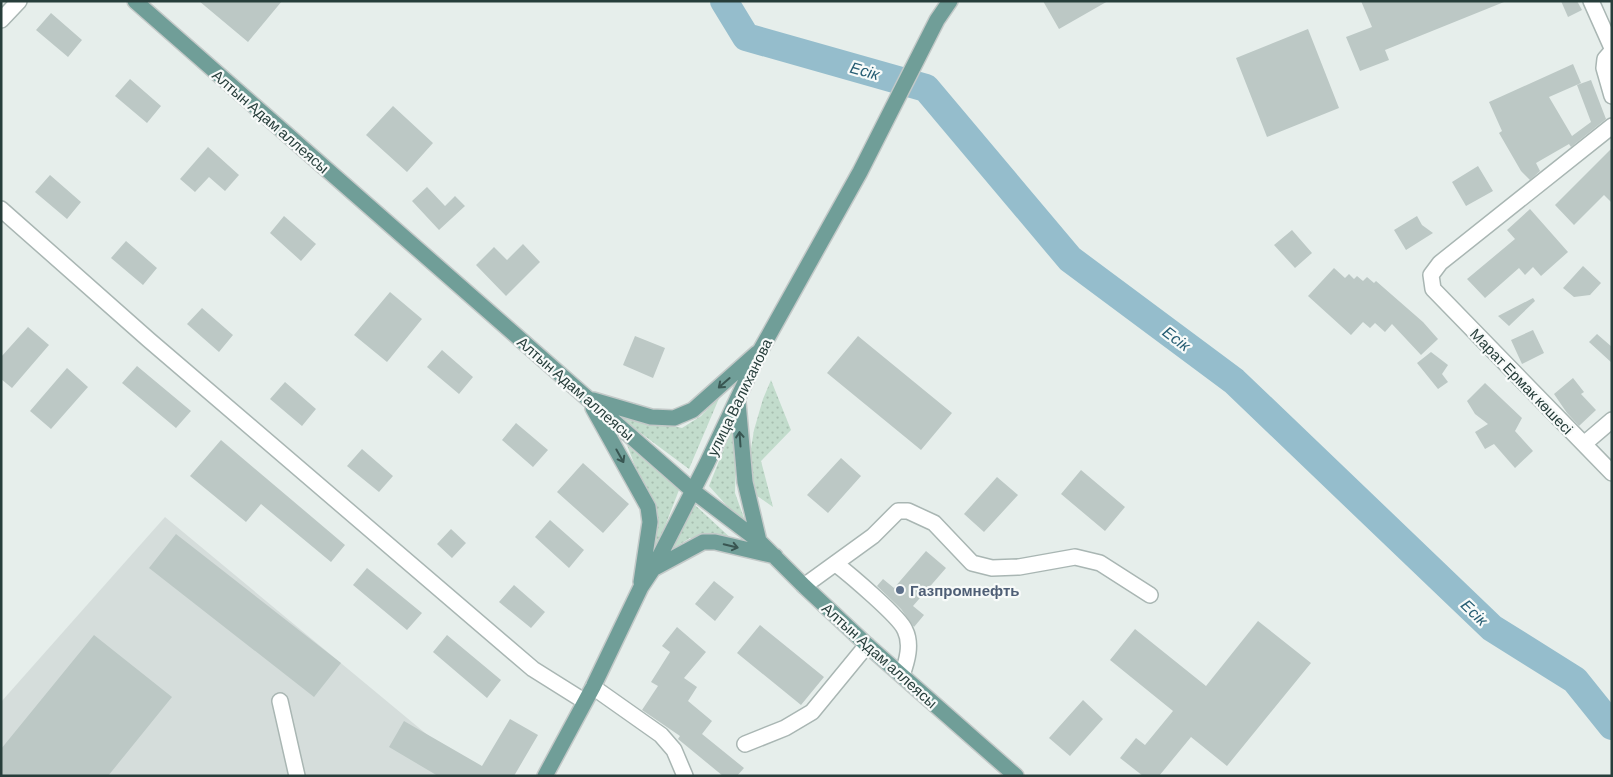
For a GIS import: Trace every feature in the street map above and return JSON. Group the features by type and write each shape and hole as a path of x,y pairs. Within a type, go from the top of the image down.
{"main road":[{"name":"Алтын Адам аллеясы","path":"135,1 693,491 759,541 867,645 1016,776"},
{"name":"улица Валиханова","path":"545,776 593,687 641,588 693,491 738,402 760,351 860,172 937,20 950,1"},
{"path":"587,398 651,417 674,418 693,410 760,351"},
{"path":"587,398 648,507 650,522 641,588"},
{"path":"738,402 745,482 759,541"},
{"path":"653,568 703,542 715,542 777,557"}],"street":[{"path":"1,20 19,1"},
{"path":"1591,1 1612,50 1605,59 1604,68 1612,96"},
{"name":"Марат Ермак көшесі","path":"1612,126 1440,263 1431,275 1433,289 1612,473"},
{"path":"1,209 149,340 533,670 584,701"},
{"path":"1584,444 1612,420"},
{"path":"804,586 873,536 898,511 908,511 934,523 972,563 992,568 1019,567 1076,557 1100,563 1150,595"},
{"path":"836,564 852,576 905,629 908,645 907,660 902,675"},
{"path":"745,744 785,728 812,712 867,645"},
{"path":"593,687 661,735 674,750 686,776"},
{"path":"280,701 297,776"}],"shaded area":[{"path":"165,517 477,776 1,776 1,702"}],"green space":[{"path":"771,380 791,430 761,461 773,507 753,493 750,455 754,430"},
{"path":"720,396 689,469 615,414 682,428 701,416"},
{"path":"737,416 735,493 748,529 709,486"},
{"path":"627,445 679,490 655,552 652,510"},
{"path":"695,505 734,541 716,537 690,538 669,551"}],"building":[{"path":"199,1 282,1 248,42"},
{"path":"1043,1 1108,1 1059,29"},
{"path":"1361,1 1504,2 1385,50 1389,60 1360,71 1346,37 1372,27"},
{"path":"1561,1 1577,1 1582,10 1568,17"},
{"path":"51,13 82,40 68,57 36,30"},
{"path":"1308,29 1339,108 1267,137 1236,58"},
{"path":"1573,64 1581,83 1549,97 1572,136 1591,122 1577,85 1591,80 1606,119 1571,147 1569,144 1536,163 1540,171 1530,180 1521,171 1499,133 1502,131 1489,102"},
{"path":"130,79 161,106 147,123 115,96"},
{"path":"393,106 433,143 407,172 366,135"},
{"path":"208,147 239,175 225,191 209,177 195,192 180,179"},
{"path":"1612,148 1612,203 1604,195 1574,225 1555,205"},
{"path":"1478,166 1493,191 1466,206 1452,182"},
{"path":"50,175 81,202 67,219 35,192"},
{"path":"427,187 445,206 455,196 465,206 439,230 412,201"},
{"path":"1530,209 1568,252 1541,276 1533,267 1525,275 1519,268 1485,298 1467,279 1515,239 1507,230"},
{"path":"284,216 316,244 301,261 270,233"},
{"path":"1417,216 1422,225 1433,233 1406,250 1394,230"},
{"path":"1292,230 1312,253 1295,268 1274,245"},
{"path":"126,241 157,268 143,285 111,258"},
{"path":"523,244 540,262 506,296 476,265 494,247 507,260"},
{"path":"1583,266 1601,283 1590,295 1574,297 1563,288"},
{"path":"1334,268 1345,278 1349,274 1354,279 1357,276 1363,281 1367,277 1374,283 1376,281 1423,322 1438,339 1421,355 1392,324 1385,332 1375,323 1370,328 1363,322 1351,335 1308,296"},
{"path":"390,292 422,319 387,362 354,335"},
{"path":"1533,298 1535,301 1509,326 1498,316"},
{"path":"202,308 233,335 219,352 187,324"},
{"path":"28,327 49,345 12,388 1,379 1,357"},
{"path":"1533,330 1544,353 1522,364 1511,340"},
{"path":"1597,334 1612,347 1612,363 1589,342"},
{"path":"635,336 665,348 653,378 623,365"},
{"path":"858,336 952,413 921,450 827,373"},
{"path":"442,350 473,377 459,394 427,367"},
{"path":"1431,352 1448,365 1442,374 1448,382 1438,389 1417,363"},
{"path":"137,366 191,411 176,428 122,383"},
{"path":"67,368 88,387 51,429 30,411"},
{"path":"1573,378 1584,392 1581,394 1596,410 1579,426 1554,394"},
{"path":"285,382 316,409 302,426 270,399"},
{"path":"1485,383 1522,418 1515,431 1533,451 1515,468 1494,444 1485,449 1475,432 1488,424 1475,414 1467,401"},
{"path":"516,423 548,450 533,467 502,440"},
{"path":"221,440 345,545 331,562 261,504 246,522 190,476"},
{"path":"362,449 393,476 379,492 347,466"},
{"path":"841,458 861,476 828,513 807,495"},
{"path":"583,463 629,504 603,533 557,492"},
{"path":"1081,470 1125,507 1105,531 1061,494"},
{"path":"997,477 1018,495 984,532 964,514"},
{"path":"550,520 584,550 569,568 535,537"},
{"path":"451,529 466,543 452,558 437,544"},
{"path":"176,534 341,663 314,697 149,568"},
{"name":"Газпромнефть","path":"926,551 946,568 913,606 924,615 914,627 901,609 877,586 883,579 894,588"},
{"path":"367,568 422,613 407,630 353,585"},
{"path":"714,581 734,597 715,621 695,604"},
{"path":"514,585 545,612 531,628 499,602"},
{"path":"1258,621 1311,663 1227,766 1191,737 1159,776 1143,776 1120,758 1136,738 1145,745 1173,711 1110,660 1135,629 1206,686"},
{"path":"760,625 824,677 801,705 737,653"},
{"path":"677,627 706,652 684,678 697,687 688,701 712,721 702,734 744,768 737,776 723,776 678,739 680,736 642,710 658,686 651,682 670,652 662,646"},
{"path":"94,635 172,697 108,776 1,776 1,749"},
{"path":"447,635 501,680 487,698 433,652"},
{"path":"1083,700 1103,719 1070,756 1049,738"},
{"path":"510,719 538,735 514,776 438,776 389,747 404,721 482,766"}],"waterway":[{"name":"Есік","path":"724,1 746,37 926,88 1070,259 1234,381 1492,628 1575,680 1612,726"}],"place":[{"name":"Газпромнефть","path":"900,590"}]}
